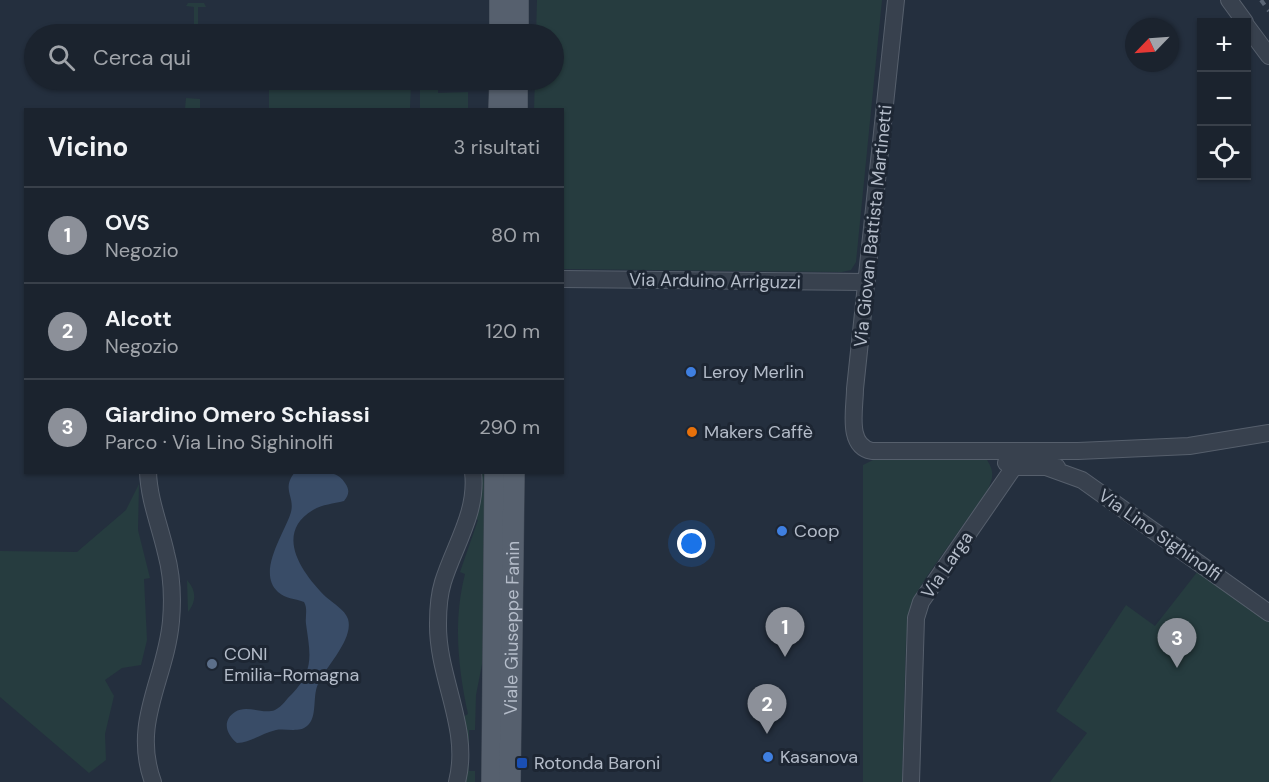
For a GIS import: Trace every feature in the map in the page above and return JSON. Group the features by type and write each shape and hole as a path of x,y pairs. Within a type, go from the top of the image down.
{"main road":[{"path":"500,0 500,24"},
{"path":"518,0 518,24"},
{"path":"499,108 500,90"},
{"path":"517,90 517,108"},
{"name":"Viale Giuseppe Fanin","path":"492,782 495,474"},
{"name":"Viale Giuseppe Fanin","path":"510,782 514,474"}],"street":[{"name":"Via Giovan Battista Martinetti","path":"896,0 855,389 856,440 864,449 872,451 1000,452"},
{"path":"1228,0 1242,18"},
{"path":"1251,31 1269,56"},
{"name":"Via Arduino Arriguzzi","path":"564,279 867,282"},
{"path":"1078,451 1076,460 1066,466 1046,467 1014,467 1007,464 1000,452 1189,446 1269,434"},
{"name":"Via Larga","path":"911,782 914,638 916,618 921,602 1014,467"},
{"name":"Via Lino Sighinolfi","path":"1046,467 1082,480 1269,613"},
{"path":"148,474 149,492 167,558 172,591 171,624 147,720 145,738 146,755 153,782"},
{"path":"457,782 460,741 442,664 438,623 442,585 473,500 473,474"}],"green space":[{"path":"537,0 882,0 856,262 851,270 842,272 564,269 564,108 534,108 535,90 564,90 564,24 536,24"},
{"path":"188,3 204,3 206,7 198,7 198,24 194,24 194,7 186,6"},
{"path":"269,90 411,90 410,108 269,108"},
{"path":"420,90 438,90 438,93 468,92 468,108 420,108"},
{"path":"186,98 200,99 200,108 185,108"},
{"path":"875,459 987,460 992,472 987,491 927,576 909,611 902,782 863,782 863,465"},
{"path":"478,474 485,474 484,654 476,695 475,730 469,730 469,771 475,771 475,782 463,782 467,750 463,717 468,714 462,679 458,627 465,574 460,572 478,520 472,517"},
{"path":"139,484 138,530 150,578 144,579 147,640 141,665 122,668 105,680 114,696 105,734 106,760 89,773 0,697 0,551 77,552 126,510"},
{"path":"1205,562 1269,610 1269,782 1050,782 1087,733 1056,711 1126,605 1155,626"},
{"path":"187,580 194,596 193,604 188,612"}],"water":[{"path":"294,474 334,474 341,478 348,488 348,495 344,501 317,508 301,520 295,530 293,542 301,566 317,588 344,613 349,627 343,644 318,684 313,717 307,726 296,730 276,730 237,743 230,736 227,728 231,716 244,709 275,710 299,685 308,669 309,653 304,602 278,592 272,584 270,574 274,552 291,512 289,483"}],"railway":[{"path":"1261,0 1269,11"}],"place":[{"name":"Leroy Merlin","path":"691,372"},
{"name":"Makers Caffè","path":"692,432"},
{"name":"Coop","path":"782,531"},
{"name":"OVS","path":"785,657"},
{"name":"CONI Emilia-Romagna","path":"212,664"},
{"name":"Giardino Omero Schiassi","path":"1177,668"},
{"name":"Alcott","path":"767,734"},
{"name":"Kasanova","path":"768,757"},
{"name":"Rotonda Baroni","path":"522,763"}]}
